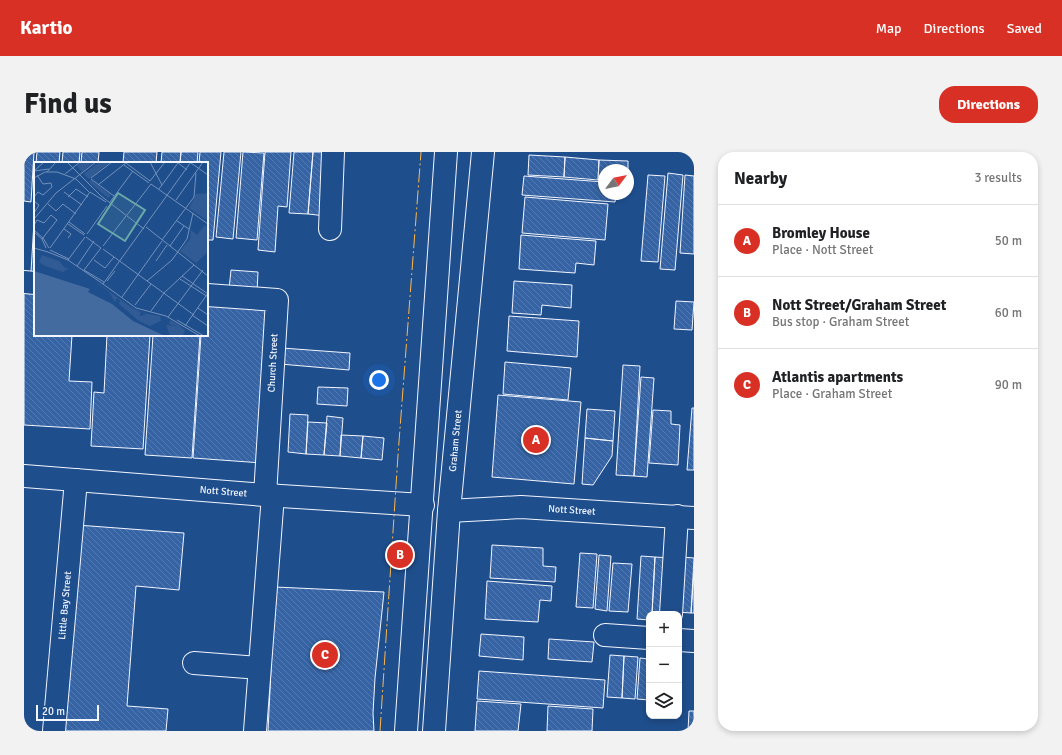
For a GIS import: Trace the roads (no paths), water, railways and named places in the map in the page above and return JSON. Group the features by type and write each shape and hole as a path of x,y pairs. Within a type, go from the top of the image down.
{"main road":[{"path":"330,229 333,152"},
{"path":"406,731 423,504 446,152"},
{"name":"Graham Street","path":"434,731 450,511 483,152"},
{"path":"24,282 34,283"},
{"name":"Church Street","path":"208,295 276,300 269,495"},
{"name":"Nott Street","path":"24,476 269,495 423,504"},
{"name":"Little Bay Street","path":"54,731 76,480"},
{"path":"255,731 260,668 269,495"},
{"name":"Nott Street","path":"450,511 521,507 685,517"},
{"path":"671,611 685,517"},
{"path":"605,636 646,638"},
{"path":"682,640 694,641"},
{"path":"194,663 260,668"}],"place":[{"name":"Bromley House","path":"536,440"},
{"name":"Nott Street/Graham Street","path":"400,555"},
{"name":"Atlantis apartments","path":"325,655"}]}
